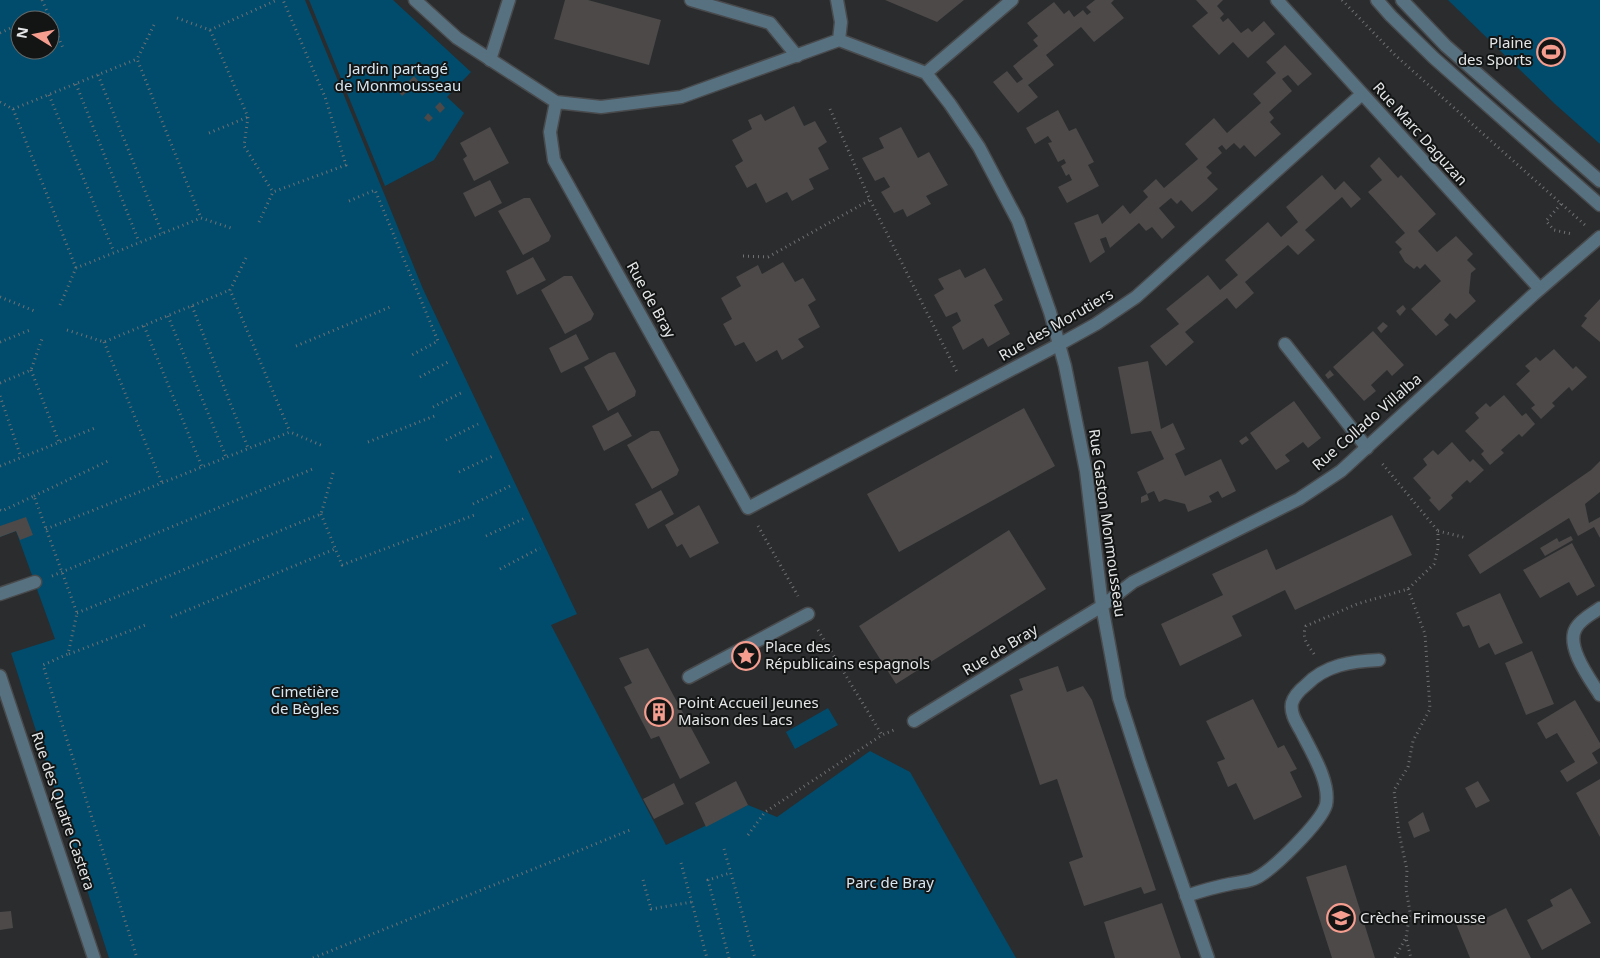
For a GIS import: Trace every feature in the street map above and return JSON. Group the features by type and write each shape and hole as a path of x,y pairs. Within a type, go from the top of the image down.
{"street":[{"path":"415,0 457,38 556,102 601,106 681,97 838,40 926,73 1012,0"},
{"path":"490,60 509,0"},
{"path":"691,0 770,23 797,56"},
{"path":"837,0 841,22 838,40"},
{"name":"Rue Marc Daguzan","path":"1277,0 1540,288"},
{"path":"1377,0 1390,16 1434,58 1600,205"},
{"path":"1402,0 1446,46 1600,181"},
{"name":"Rue Gaston Monmousseau","path":"926,73 979,147 1018,221 1050,312 1060,344 1086,471 1102,606 1119,698 1208,958"},
{"name":"Rue des Morutiers","path":"748,508 1096,324 1136,297 1362,94"},
{"name":"Rue de Bray","path":"556,102 550,132 554,160 748,508"},
{"name":"Rue Collado Villalba","path":"1102,606 1133,582 1299,499 1341,471 1540,288 1600,238"},
{"path":"1285,344 1368,448"},
{"path":"0,594 35,582"},
{"name":"Rue de Bray","path":"914,721 1102,606"},
{"path":"1600,608 1581,621 1575,628 1572,640 1575,652 1600,695"},
{"path":"689,677 808,614"},
{"path":"1186,896 1210,888 1256,879 1286,856 1325,807 1328,792 1315,760 1292,714 1292,702 1314,676 1324,670 1358,661 1379,660"},
{"name":"Rue des Quatre Castera","path":"0,676 94,958"}],"path":[{"path":"177,18 210,30 277,0"},
{"path":"259,222 273,192 346,165 324,98 283,0"},
{"path":"1342,0 1395,55 1600,238"},
{"path":"13,109 137,59 154,25"},
{"path":"210,30 248,117 244,146 273,192"},
{"path":"60,41 63,48"},
{"path":"137,59 200,218"},
{"path":"98,75 162,233"},
{"path":"76,84 139,242"},
{"path":"49,94 114,252"},
{"path":"0,102 13,109 76,268"},
{"path":"830,109 870,200 967,393"},
{"path":"208,133 248,117"},
{"path":"1577,185 1546,221 1554,230 1573,234 1588,247"},
{"path":"349,201 375,190 438,341 410,356"},
{"path":"743,256 768,257 870,200"},
{"path":"60,305 76,268 200,218 234,229"},
{"path":"67,330 104,342 144,326 230,290 246,258"},
{"path":"230,290 290,432 322,446"},
{"path":"0,295 37,312"},
{"path":"192,306 248,448"},
{"path":"296,346 390,307"},
{"path":"168,316 226,457"},
{"path":"144,326 202,467"},
{"path":"0,342 30,330"},
{"path":"43,336 31,370 59,442"},
{"path":"104,342 162,483"},
{"path":"420,376 448,362"},
{"path":"0,383 31,370"},
{"path":"433,407 464,392"},
{"path":"0,396 21,457"},
{"path":"368,442 437,415"},
{"path":"446,440 478,424"},
{"path":"0,466 95,428"},
{"path":"46,529 290,432"},
{"path":"1368,448 1438,531 1467,538"},
{"path":"459,472 493,456"},
{"path":"0,510 2,511 108,461"},
{"path":"35,582 61,574 315,468"},
{"path":"332,473 321,514 342,565 476,514"},
{"path":"473,504 510,486"},
{"path":"34,496 77,614 68,654"},
{"path":"77,614 321,514"},
{"path":"486,536 525,518"},
{"path":"1324,670 1304,638 1303,633 1306,626 1357,604 1408,589 1434,564 1438,548 1438,531"},
{"path":"500,569 540,548"},
{"path":"171,617 335,549"},
{"path":"1395,958 1406,938 1410,912 1406,889 1407,870 1399,833 1394,790 1408,767 1413,741 1430,709 1424,634 1408,589"},
{"path":"137,958 43,665 148,624"},
{"path":"748,835 765,812 882,735"},
{"path":"313,958 630,830"},
{"path":"724,849 755,958"},
{"path":"680,863 708,958"},
{"path":"729,958 708,880 730,873"},
{"path":"642,880 651,909 692,902"},
{"path":"1406,938 1411,958"}],"green space":[{"name":"Cimetière de Bègles","path":"0,0 305,0 423,289 577,614 551,625 666,845 748,805 777,817 870,751 910,772 1016,958 109,958 11,653 55,639 16,531 0,537"},
{"name":"Jardin partagé de Monmousseau","path":"309,0 393,0 471,72 447,97 464,113 434,160 385,186"},
{"name":"Plaine des Sports","path":"1448,0 1600,0 1600,144 1555,104"},
{"path":"828,708 838,725 795,749 786,732"}],"building":[{"path":"565,0 588,0 661,20 649,65 554,39"},
{"path":"885,0 964,0 937,22"},
{"path":"1095,0 1114,0 1111,3 1124,18 1094,42 1081,27 1046,55 1054,65 1028,85 1038,97 1018,113 993,82 1007,71 1017,83 1023,79 1013,66 1038,46 1033,40 1038,36 1027,23 1054,2 1064,14 1069,10 1074,17 1083,10 1087,15 1091,12 1086,7"},
{"path":"1196,0 1223,0 1217,6 1224,14 1220,18 1223,22 1228,18 1241,33 1248,28 1252,32 1264,21 1275,34 1248,58 1233,42 1219,55 1192,26 1208,13"},
{"path":"1285,45 1312,74 1298,86 1288,75 1282,79 1292,91 1269,112 1274,118 1270,122 1281,134 1255,157 1244,145 1240,149 1234,143 1226,150 1222,145 1218,148 1222,153 1206,167 1212,173 1207,178 1218,189 1205,201 1192,212 1181,200 1177,204 1171,198 1159,208 1175,227 1162,239 1152,227 1146,231 1139,223 1110,248 1106,237 1100,239 1105,252 1090,263 1074,223 1098,214 1102,224 1123,205 1130,214 1148,197 1143,191 1156,179 1164,188 1198,159 1185,144 1214,118 1227,133 1261,103 1253,94 1276,73 1266,62"},
{"path":"414,76 419,82 414,86 409,81"},
{"path":"402,87 407,92 402,96 398,91"},
{"path":"440,102 445,108 440,113 435,107"},
{"path":"794,106 804,126 815,121 827,142 818,148 829,169 809,179 814,189 792,201 787,192 766,203 756,183 747,188 735,166 743,161 732,140 752,129 748,120 761,114 765,121"},
{"path":"1058,110 1069,131 1076,128 1094,162 1088,165 1099,186 1067,203 1058,187 1072,180 1069,174 1066,176 1061,166 1066,163 1064,159 1058,162 1048,143 1052,142 1048,136 1035,144 1026,128"},
{"path":"428,113 433,118 429,122 424,118"},
{"path":"490,127 509,163 474,181 463,159 467,156 460,143"},
{"path":"901,127 918,158 929,152 948,185 926,196 931,204 907,217 903,209 894,213 881,192 890,187 884,177 875,181 862,158 884,148 879,138"},
{"path":"1379,157 1398,178 1401,175 1436,214 1418,231 1437,252 1456,236 1473,254 1467,260 1476,269 1471,273 1469,293 1476,301 1456,319 1450,313 1444,320 1449,325 1436,336 1411,309 1441,281 1425,264 1420,269 1417,266 1414,269 1405,262 1399,252 1402,249 1395,242 1405,233 1368,192 1382,180 1370,166"},
{"path":"1322,175 1335,190 1344,181 1361,199 1351,208 1342,197 1305,230 1315,240 1298,255 1288,245 1245,282 1254,293 1236,309 1227,298 1185,332 1194,342 1166,366 1150,346 1179,324 1166,309 1208,275 1220,290 1238,275 1225,260 1268,222 1281,237 1298,222 1286,207"},
{"path":"490,180 502,203 475,217 463,193"},
{"path":"524,198 530,198 551,236 549,241 523,255 498,211"},
{"path":"533,257 546,280 517,295 506,271"},
{"path":"783,262 795,282 803,278 816,300 808,305 820,327 798,339 804,347 782,360 777,350 756,362 744,342 735,346 723,324 732,319 721,298 741,286 736,277 758,265 762,274"},
{"path":"985,268 1003,300 994,305 1010,334 988,347 983,338 963,350 952,327 961,321 957,312 946,317 934,295 944,289 938,279 960,269 965,278"},
{"path":"564,276 572,276 594,314 591,320 565,334 541,290"},
{"path":"1600,299 1600,342 1581,326 1587,318 1584,316"},
{"path":"1403,305 1406,309 1400,316 1396,311"},
{"path":"1383,322 1388,326 1381,333 1377,328"},
{"path":"1373,331 1404,365 1392,376 1387,370 1371,385 1376,391 1364,401 1333,367"},
{"path":"576,334 589,359 561,373 549,348"},
{"path":"1554,349 1573,369 1576,366 1587,377 1572,391 1569,387 1552,403 1555,406 1541,419 1531,408 1535,405 1516,384 1530,371 1525,366 1536,357 1540,361"},
{"path":"615,352 636,391 635,396 608,411 584,367 609,353"},
{"path":"1148,361 1161,429 1173,423 1185,449 1175,454 1185,476 1221,459 1236,491 1222,498 1218,491 1209,496 1212,502 1188,512 1185,504 1165,499 1159,502 1154,491 1147,494 1137,472 1164,459 1151,431 1131,434 1118,367"},
{"path":"1330,370 1334,375 1328,379 1325,375"},
{"path":"1504,395 1522,416 1526,413 1535,424 1522,437 1519,434 1501,450 1504,453 1490,465 1481,454 1484,451 1465,431 1479,418 1475,413 1486,403 1490,407"},
{"path":"1294,401 1321,438 1308,448 1303,442 1285,455 1290,461 1276,470 1250,433"},
{"path":"1024,408 1055,466 899,552 867,494"},
{"path":"618,412 632,436 604,451 592,426"},
{"path":"651,431 659,431 679,470 677,475 652,489 627,445"},
{"path":"1246,436 1249,440 1242,445 1239,441"},
{"path":"1452,442 1470,462 1473,459 1484,470 1470,483 1467,480 1451,495 1453,498 1439,511 1429,500 1431,498 1413,478 1427,465 1423,459 1433,450 1438,455"},
{"path":"1600,461 1600,492 1585,504 1589,523 1600,517 1600,538 1594,527 1578,536 1569,518 1480,574 1468,555 1591,470"},
{"path":"661,490 674,514 648,529 635,504"},
{"path":"1147,494 1149,500 1141,503 1141,497"},
{"path":"699,505 719,543 690,558 682,544 677,547 665,525"},
{"path":"1392,515 1412,555 1295,610 1285,590 1232,616 1242,636 1180,666 1161,624 1223,595 1212,574 1267,549 1276,570"},
{"path":"26,517 33,535 20,540 16,531 0,537 0,526"},
{"path":"1009,530 1046,589 896,684 859,626"},
{"path":"1571,536 1573,540 1545,556 1540,548 1557,538 1559,542"},
{"path":"1572,543 1595,586 1577,596 1569,582 1540,598 1523,570"},
{"path":"1500,593 1523,643 1495,655 1489,643 1479,648 1469,625 1463,627 1456,613"},
{"name":"Point Accueil Jeunes Maison des Lacs","path":"648,648 710,763 680,779 659,736 651,739 624,687 632,683 619,658"},
{"path":"1532,651 1554,704 1526,715 1505,663"},
{"path":"1058,666 1067,692 1083,686 1092,700 1156,890 1144,894 1141,887 1084,906 1069,862 1083,857 1057,779 1040,785 1010,695 1023,690 1019,679"},
{"path":"1253,699 1278,748 1284,745 1297,769 1290,772 1302,797 1254,820 1236,783 1228,787 1217,762 1225,759 1206,721"},
{"path":"1575,700 1600,743 1600,748 1592,753 1598,763 1567,782 1560,771 1575,762 1557,733 1546,739 1537,723"},
{"path":"1600,779 1600,837 1576,793"},
{"path":"736,781 748,805 706,827 695,803"},
{"path":"1478,781 1490,801 1476,808 1465,788"},
{"path":"674,783 684,804 654,819 643,799"},
{"path":"1423,812 1430,831 1414,838 1408,822"},
{"name":"Crèche Frimousse","path":"1346,865 1375,958 1332,958 1306,877"},
{"path":"1571,888 1591,923 1542,950 1527,920 1553,906 1550,900"},
{"path":"1162,903 1181,958 1115,958 1104,922"},
{"path":"1506,908 1531,958 1470,958 1454,919 1464,914 1470,926"},
{"path":"11,911 13,928 0,930 0,912"}],"place":[{"name":"Plaine des Sports","path":"1551,52"},
{"name":"Place des Républicains espagnols","path":"746,656"},
{"name":"Point Accueil Jeunes Maison des Lacs","path":"659,712"},
{"name":"Crèche Frimousse","path":"1341,918"}],"park label":[{"name":"Parc de Bray","path":"890,883"}]}
